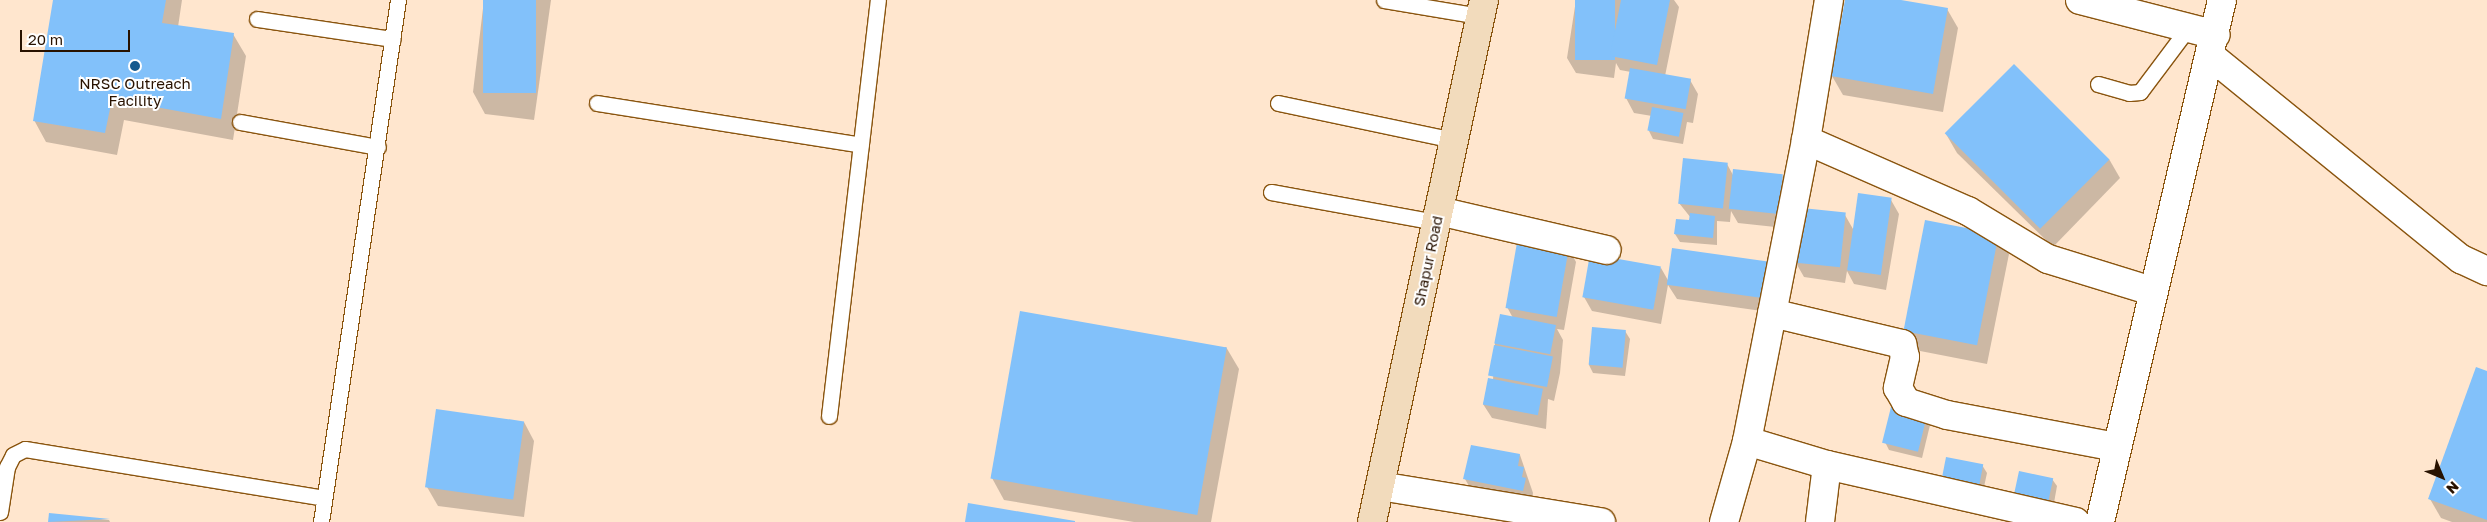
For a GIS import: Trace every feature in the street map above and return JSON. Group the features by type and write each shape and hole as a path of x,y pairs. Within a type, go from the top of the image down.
{"street":[{"path":"1724,522 1747,441 1806,140 1829,0"},
{"path":"2080,0 2188,28 2214,46 2461,258 2487,271"},
{"path":"2100,522 2152,291 2214,46 2222,0"},
{"name":"Shapur Road","path":"1372,522 1482,8"},
{"path":"1806,140 1968,211 2048,259 2152,291"},
{"path":"1437,217 1607,250"},
{"path":"1772,313 1902,344 1905,357 1898,388 1906,402 1947,415 2116,447"},
{"path":"1747,441 1828,465 2076,522"},
{"path":"1820,522 1828,465"},
{"path":"1380,486 1601,522"}],"lane":[{"path":"321,522 378,147 398,0"},
{"path":"829,416 878,0"},
{"path":"1384,0 1482,8"},
{"path":"258,19 393,39"},
{"path":"2098,84 2130,94 2140,92 2188,28"},
{"path":"597,103 861,145"},
{"path":"1278,103 1454,140"},
{"path":"240,122 378,147"},
{"path":"1271,192 1437,217"},
{"path":"0,512 6,467 13,455 25,449 324,498"}],"building":[{"name":"NRSC Outreach Facility","path":"53,0 166,0 162,23 234,33 221,119 112,99 105,133 33,121"},
{"path":"483,0 536,0 536,93 483,93"},
{"path":"1575,0 1615,0 1615,60 1575,60"},
{"path":"1621,0 1670,0 1657,65 1610,56"},
{"path":"1845,0 1901,0 1948,8 1933,94 1831,76"},
{"path":"2014,64 2109,159 2040,229 1945,133"},
{"path":"1630,68 1691,79 1686,109 1625,99"},
{"path":"1652,107 1683,113 1679,137 1647,131"},
{"path":"1683,158 1728,163 1723,208 1678,204"},
{"path":"1733,169 1783,174 1779,214 1729,209"},
{"path":"1858,193 1892,198 1881,275 1847,270"},
{"path":"1802,208 1846,213 1840,267 1796,263"},
{"path":"1690,213 1715,216 1713,238 1674,234 1676,219 1689,220"},
{"path":"1925,220 1999,234 1977,345 1903,331"},
{"path":"1518,237 1569,246 1557,317 1505,308"},
{"path":"1672,248 1773,262 1768,299 1667,285"},
{"path":"1590,254 1661,267 1653,310 1582,297"},
{"path":"1020,311 1227,347 1197,515 990,478"},
{"path":"1500,314 1556,325 1550,354 1494,343"},
{"path":"1592,327 1626,330 1623,368 1589,365"},
{"path":"1494,345 1553,356 1547,387 1488,375"},
{"path":"2476,367 2487,371 2487,520 2428,499"},
{"path":"1488,378 1543,389 1538,415 1483,405"},
{"path":"1892,403 1928,412 1918,452 1882,443"},
{"path":"436,409 524,421 513,500 425,487"},
{"path":"1471,445 1520,454 1518,466 1524,467 1522,477 1526,478 1523,491 1463,479"},
{"path":"1946,457 1983,464 1979,489 1941,482"},
{"path":"2019,471 2053,478 2047,508 2013,500"},
{"path":"968,503 1075,521 1075,522 965,522"},
{"path":"49,513 110,519 48,522"}],"place":[{"name":"NRSC Outreach Facility","path":"135,66"}]}
